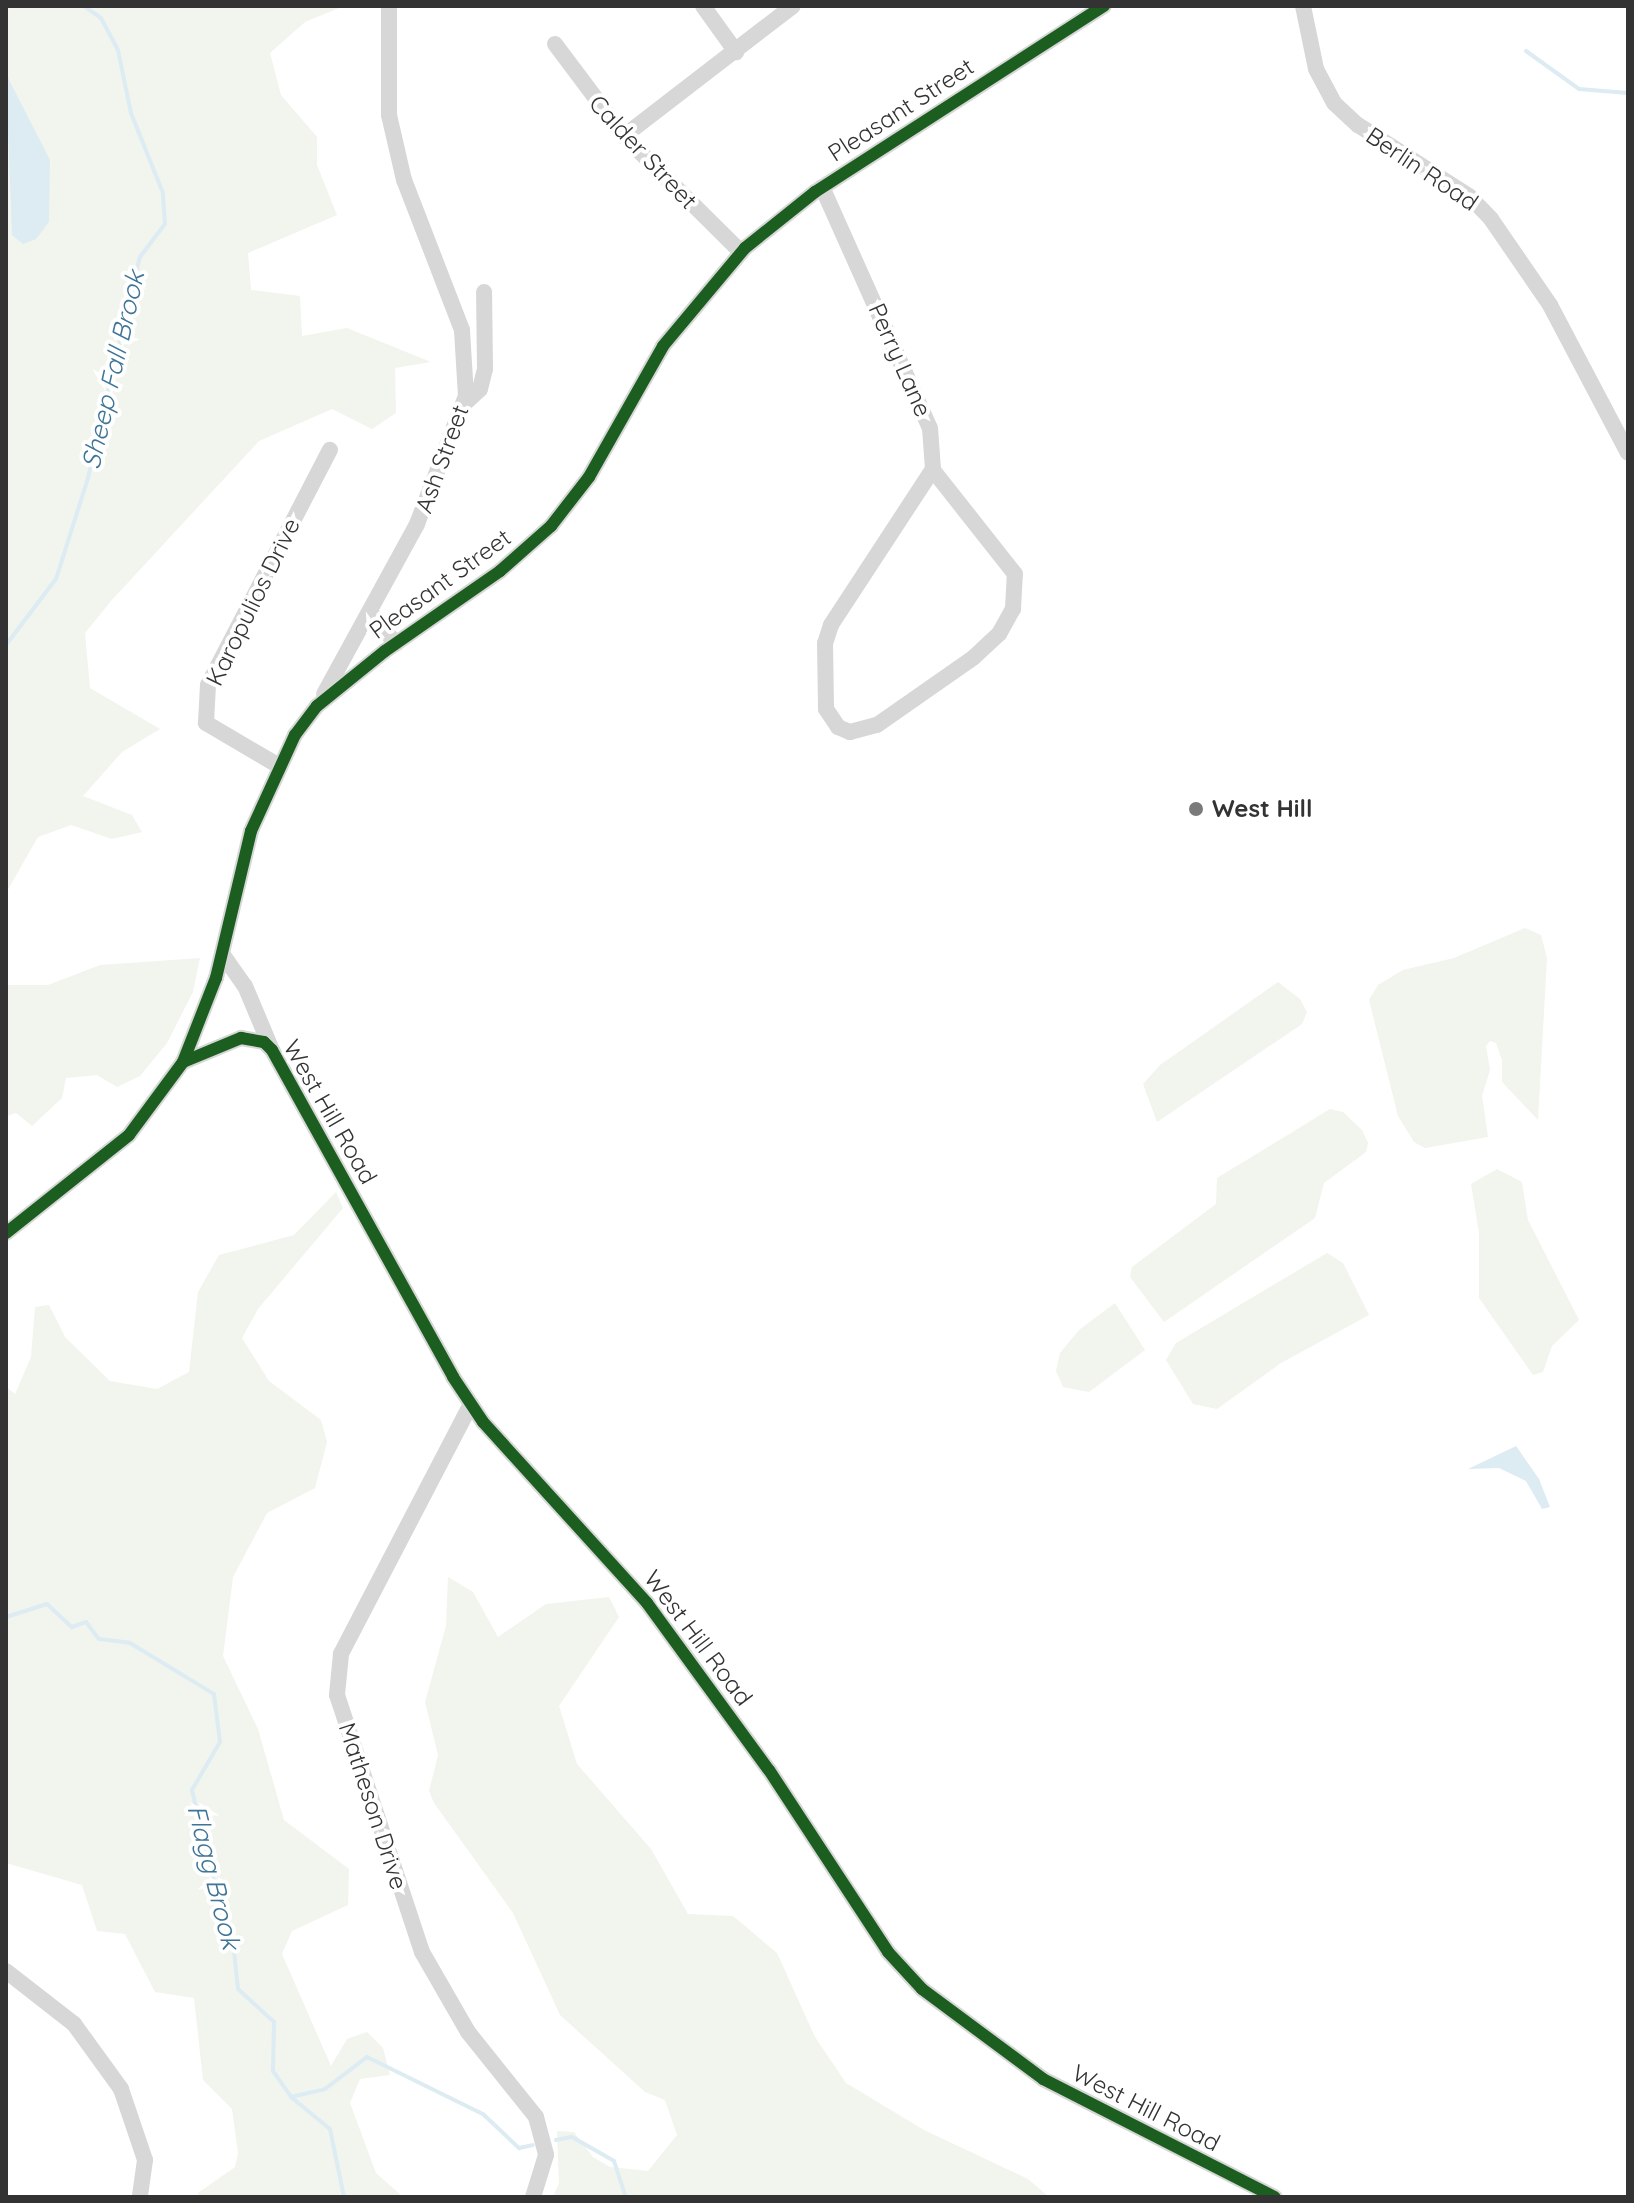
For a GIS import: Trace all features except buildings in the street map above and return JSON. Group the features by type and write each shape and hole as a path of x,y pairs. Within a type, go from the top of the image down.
{"street":[{"name":"Ash Street","path":"317,706 370,612 436,483 463,405 462,330 404,180 389,115 389,6"},
{"path":"703,6 736,52"},
{"path":"624,136 793,6"},
{"name":"Pleasant Street","path":"6,1233 129,1135 183,1062 205,1015 223,955 251,831 279,766 317,706 396,644 455,606 551,526 589,477 663,346 741,252 822,187 1104,6"},
{"name":"Berlin Road","path":"1303,6 1309,46 1334,103 1358,125 1469,196 1491,219 1550,305 1624,431 1628,453"},
{"name":"Calder Street","path":"555,44 624,136 741,252"},
{"name":"Perry Lane","path":"822,187 930,428 933,470"},
{"path":"463,405 480,389 485,369 484,292"},
{"name":"Karopulios Drive","path":"279,766 206,723 208,685 330,450"},
{"path":"933,470 1015,574 1013,609 999,634 973,658 877,725 850,732 838,727 826,709 822,668 831,625 933,470"},
{"path":"370,612 396,644"},
{"name":"West Hill Road","path":"223,955 245,986 272,1050 471,1404 647,1603 769,1770 888,1952 922,1989 1043,2079 1275,2197"},
{"name":"West Hill Road","path":"183,1062 241,1038 264,1042 272,1050"},
{"name":"Matheson Drive","path":"471,1404 341,1654 337,1695 422,1952 468,2032 527,2102 540,2126 546,2155 533,2197"},
{"path":"6,1971 74,2024 121,2089 145,2160 140,2197"}],"shaded area":[{"path":"6,6 344,6 305,22 270,53 281,95 317,137 317,165 337,215 248,253 251,290 300,296 302,336 347,328 431,362 395,368 396,413 372,429 332,409 259,441 85,633 90,688 160,729 122,752 83,796 132,815 142,832 112,839 71,825 38,837 6,893"},
{"path":"6,74 50,160 49,222 36,239 23,244 12,235"},
{"path":"1525,928 1541,935 1547,958 1538,1120 1502,1082 1502,1060 1496,1043 1490,1041 1486,1046 1490,1070 1482,1096 1488,1137 1425,1148 1414,1142 1398,1116 1369,1000 1378,985 1403,970 1454,958"},
{"path":"200,958 193,992 167,1043 140,1076 117,1087 97,1075 66,1078 62,1098 32,1126 16,1113 6,1116 6,985 48,985 100,965"},
{"path":"1278,982 1300,999 1307,1012 1302,1024 1157,1122 1143,1084 1160,1065"},
{"path":"1330,1109 1343,1112 1362,1130 1368,1143 1366,1152 1324,1183 1315,1218 1164,1322 1130,1277 1132,1267 1216,1204 1217,1178"},
{"path":"1497,1169 1522,1182 1528,1220 1579,1320 1552,1346 1543,1372 1533,1375 1479,1298 1479,1233 1471,1184"},
{"path":"336,1192 343,1208 258,1309 242,1338 269,1381 321,1420 327,1442 315,1488 267,1513 233,1577 223,1656 258,1729 284,1820 349,1869 348,1905 292,1931 282,1954 331,2066 347,2039 367,2032 383,2048 390,2075 360,2079 350,2103 376,2173 403,2197 200,2197 198,2193 235,2167 238,2153 232,2109 203,2080 194,1998 155,1992 125,1934 97,1931 82,1885 6,1863 6,1387 15,1394 31,1357 35,1307 49,1305 65,1337 110,1381 157,1389 189,1372 198,1292 219,1255 294,1235"},
{"path":"1327,1253 1343,1263 1369,1315 1281,1363 1217,1409 1193,1404 1166,1360 1176,1343"},
{"path":"1115,1303 1145,1350 1089,1392 1063,1387 1056,1371 1060,1353 1079,1330"},
{"path":"1516,1446 1539,1479 1550,1507 1542,1509 1526,1481 1499,1468 1468,1469"},
{"path":"448,1577 473,1592 498,1637 546,1604 609,1597 619,1617 559,1706 577,1764 651,1849 688,1914 733,1916 777,1953 815,2037 846,2083 924,2130 1028,2179 1049,2197 553,2197 559,2183 557,2131 574,2132 593,2157 610,2167 648,2171 677,2135 665,2100 645,2092 560,2015 513,1913 434,1803 429,1791 438,1755 425,1702 446,1626"}],"waterway":[{"name":"Sheep Fall Brook","path":"6,645 56,579 88,478 140,257 165,224 163,193 131,113 118,50 101,18 84,6"},
{"path":"1526,51 1579,89 1628,93"},
{"name":"Flagg Brook","path":"6,1617 47,1604 72,1627 86,1622 99,1639 130,1643 214,1694 220,1742 192,1790 211,1873 232,1932 238,1989 274,2022 273,2071 291,2097 330,2129 344,2197"},
{"path":"291,2097 325,2089 367,2057 483,2114 519,2148 533,2145"},
{"path":"556,2140 572,2137 614,2161 626,2197"}],"cycle path":[{"path":"6,1233 129,1135 183,1062 216,978 251,831 295,735 317,706 385,651 500,571 551,526 589,477 663,346 745,248 815,192 1104,6"},
{"path":"183,1062 241,1038 264,1042 272,1050 453,1377 483,1422 647,1603 769,1770 888,1952 922,1989 1043,2079 1275,2197"}],"place":[{"name":"West Hill","path":"1196,809"}]}
